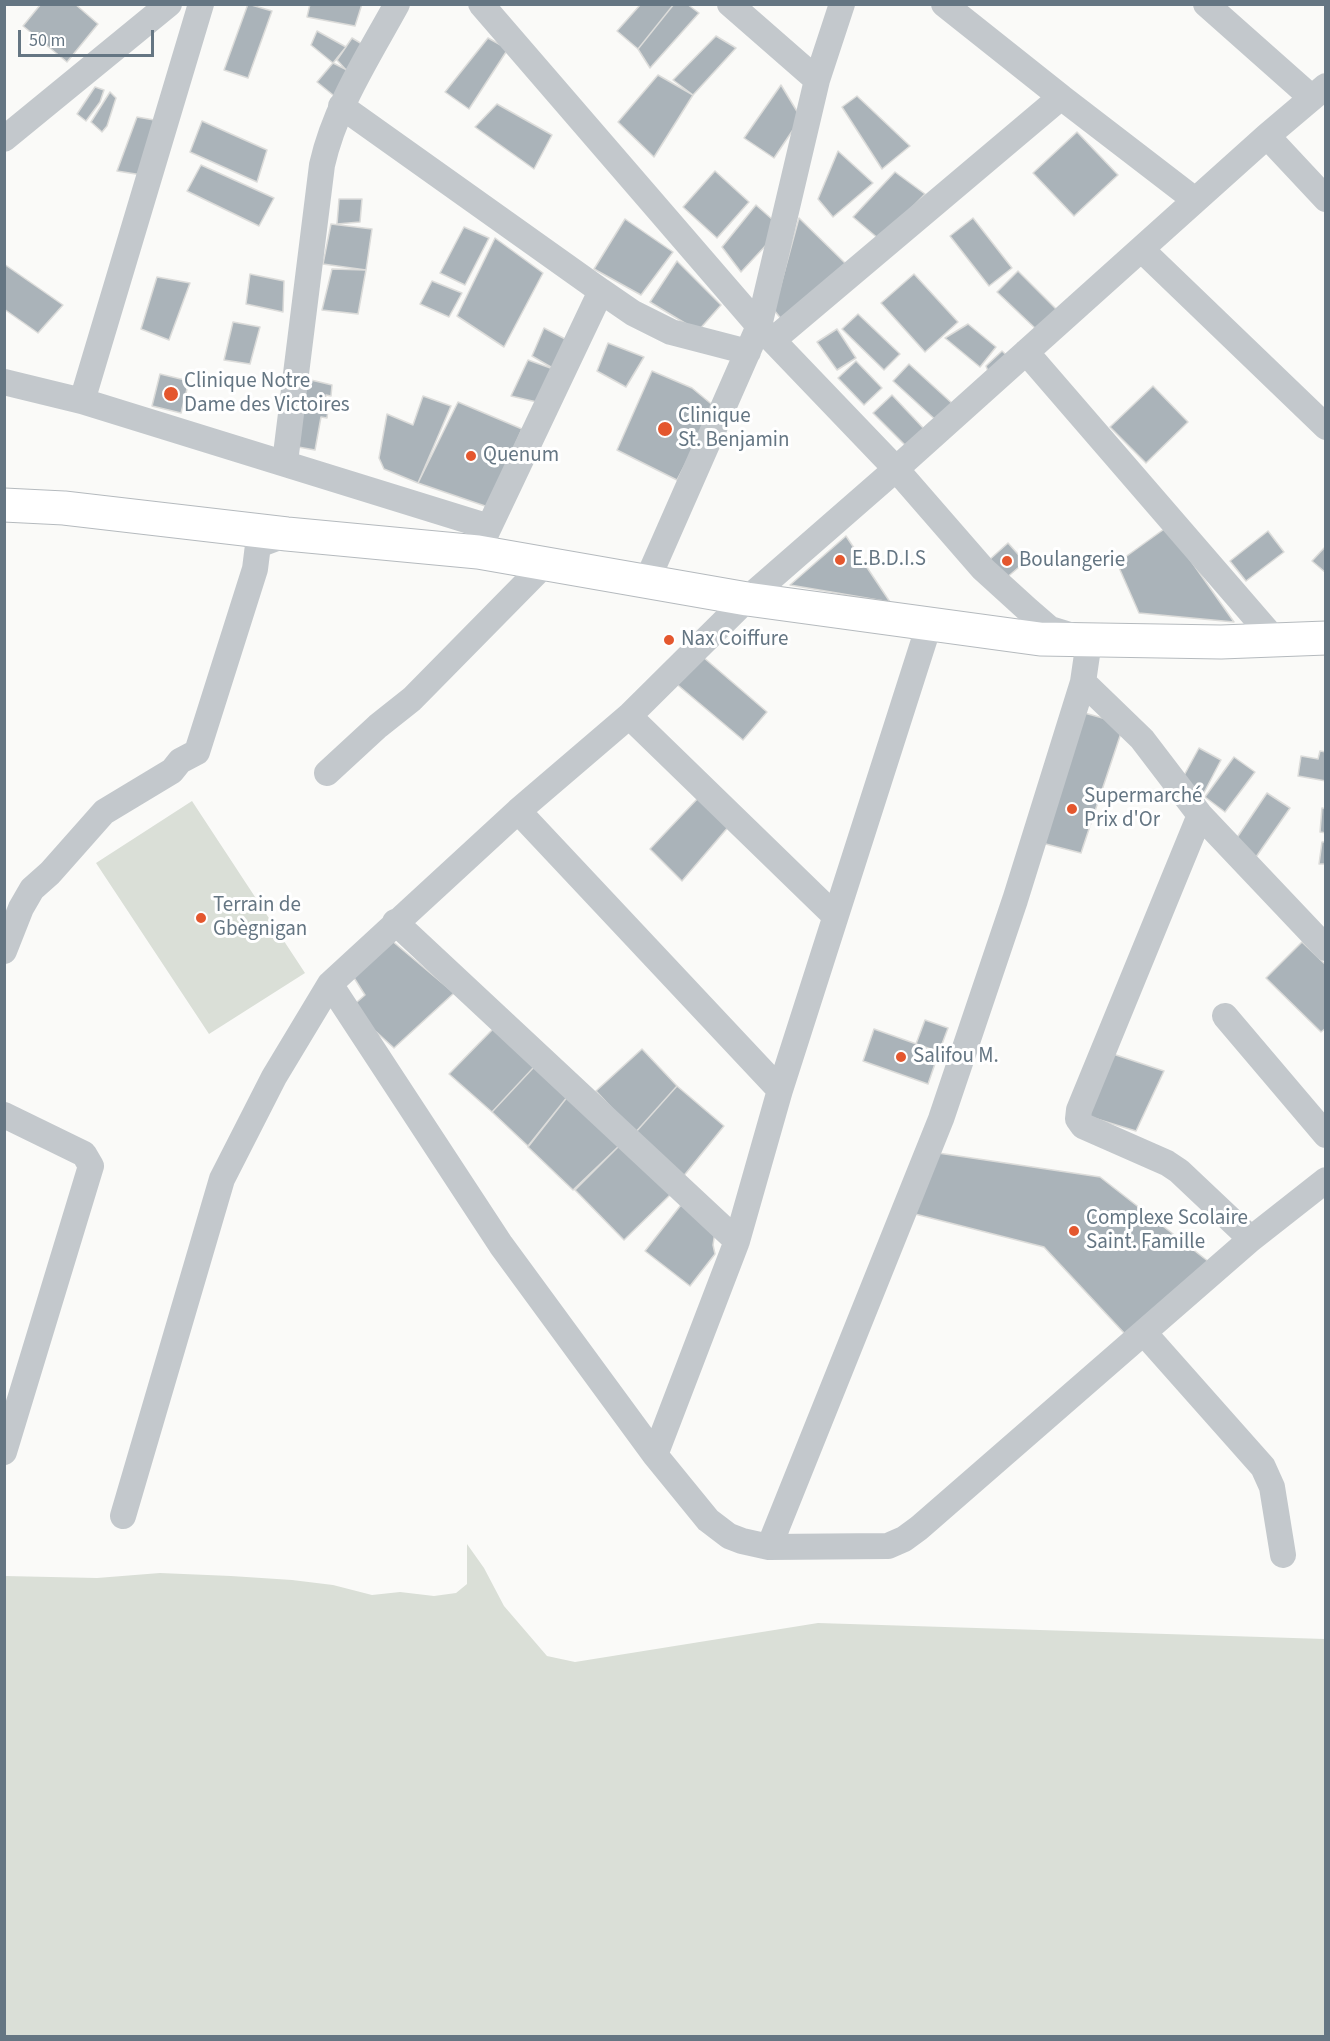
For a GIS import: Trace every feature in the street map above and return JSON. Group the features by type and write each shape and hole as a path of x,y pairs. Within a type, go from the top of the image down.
{"main road":[{"path":"4,505 64,508 287,534 483,539 545,564 646,583 1040,639 1221,642 1326,638"}],"street":[{"path":"4,139 169,4"},
{"path":"82,401 201,4"},
{"path":"285,462 321,165 328,136 341,106 397,4"},
{"path":"481,4 766,333 896,469 983,569 1050,629 1089,641 1083,681 1015,900 942,1119 769,1547"},
{"path":"730,4 817,80"},
{"path":"766,333 817,80 842,4"},
{"path":"944,4 1195,200"},
{"path":"123,1516 222,1179 274,1077 330,984 518,811 629,717 747,599 1319,92 1206,4"},
{"path":"646,583 748,352 766,333 1061,97"},
{"path":"341,106 633,313 671,332 748,352"},
{"path":"1267,136 1326,199"},
{"path":"1141,249 1326,427"},
{"path":"4,382 82,401 285,462 483,539 601,291"},
{"path":"1026,352 1275,640"},
{"path":"4,951 21,908 32,889 50,873 104,812 172,771 180,761 196,752 255,569 258,545 287,534"},
{"path":"327,773 378,726 412,699 545,564"},
{"path":"655,1455 737,1241 780,1090 929,625"},
{"path":"1083,681 1142,739 1200,814 1326,948"},
{"path":"629,717 836,916"},
{"path":"518,811 780,1090"},
{"path":"1200,814 1078,1110 1078,1119 1083,1126 1167,1163 1179,1171 1251,1239"},
{"path":"395,922 737,1241"},
{"path":"330,984 501,1245 655,1455 708,1520 729,1536 769,1547 888,1546 904,1539 1145,1334 1251,1239 1326,1180"},
{"path":"1225,1016 1326,1135"},
{"path":"4,1115 84,1154 91,1166 4,1452"},
{"path":"1145,1334 1263,1467 1272,1486 1283,1555"}],"shaded area":[{"name":"Terrain de Gbègnigan","path":"192,801 305,973 209,1034 96,863"},
{"path":"467,1544 484,1568 504,1606 547,1656 575,1662 818,1623 1325,1639 1325,2036 5,2036 5,1576 97,1578 160,1573 231,1576 333,1585 372,1595 400,1592 434,1596 456,1593 467,1584"}],"building":[{"path":"41,4 75,4 98,24 67,62 23,26"},
{"path":"248,4 272,11 248,78 224,70"},
{"path":"310,4 362,4 355,26 307,17"},
{"path":"641,4 674,4 638,49 617,31"},
{"path":"674,4 687,4 699,13 650,68 638,49"},
{"path":"317,31 346,47 333,63 311,45"},
{"path":"716,36 736,48 693,95 673,80"},
{"path":"352,38 367,47 347,71 337,60"},
{"path":"488,38 508,49 469,109 445,92"},
{"path":"333,63 353,73 338,99 317,82"},
{"path":"658,75 693,95 654,157 618,122"},
{"path":"781,85 801,118 774,158 744,138"},
{"path":"95,87 104,90 100,102 86,121 77,114"},
{"path":"110,92 116,98 107,126 102,132 91,122"},
{"path":"857,96 910,146 882,169 842,107"},
{"path":"497,104 552,135 534,169 475,127"},
{"path":"137,117 160,121 142,175 117,171"},
{"path":"202,121 267,150 257,182 190,152"},
{"path":"1077,132 1118,175 1074,216 1033,173"},
{"path":"838,151 873,183 833,217 818,199"},
{"path":"201,165 274,198 259,226 187,191"},
{"path":"715,171 749,202 717,238 683,207"},
{"path":"895,172 925,194 880,240 853,217"},
{"path":"339,199 362,199 360,222 337,224"},
{"path":"756,205 782,228 741,272 722,247"},
{"path":"799,218 846,264 782,320 774,310"},
{"path":"973,218 1012,268 989,286 950,236"},
{"path":"625,219 673,252 641,295 594,269"},
{"path":"331,224 372,229 366,270 323,264"},
{"path":"464,227 489,238 465,285 440,273"},
{"path":"495,238 543,273 504,347 457,316"},
{"path":"677,261 721,305 698,331 650,302"},
{"path":"4,264 63,305 38,333 4,309"},
{"path":"332,269 366,270 358,314 322,310"},
{"path":"1018,271 1057,310 1037,330 997,292"},
{"path":"250,274 284,281 283,312 246,304"},
{"path":"914,274 958,322 925,352 881,303"},
{"path":"157,277 190,283 169,340 141,329"},
{"path":"432,281 462,293 449,317 420,304"},
{"path":"858,314 900,354 884,370 842,329"},
{"path":"233,322 260,327 250,364 224,360"},
{"path":"968,324 996,347 980,367 945,338"},
{"path":"544,328 571,342 556,370 532,356"},
{"path":"837,329 856,358 837,370 817,342"},
{"path":"608,343 644,357 626,387 597,371"},
{"path":"1002,351 1012,360 991,379 986,366"},
{"path":"528,360 556,370 541,403 511,396"},
{"path":"856,361 882,388 864,405 838,378"},
{"path":"909,364 955,406 939,423 893,381"},
{"name":"Clinique St. Benjamin","path":"652,371 692,388 715,407 677,480 617,450"},
{"name":"Clinique Notre Dame des Victoires","path":"160,374 189,381 181,413 152,406"},
{"path":"290,375 332,385 331,396 326,395 324,409 328,410 327,418 321,417 315,450 287,445"},
{"path":"1153,386 1188,422 1146,463 1110,427"},
{"path":"892,395 926,431 908,448 873,413"},
{"path":"423,396 451,406 418,483 384,469 379,458 387,414 413,425"},
{"name":"Quenum","path":"458,402 522,429 488,507 418,483"},
{"path":"1167,527 1234,622 1139,613 1117,563"},
{"path":"1268,531 1284,552 1246,581 1230,561"},
{"name":"E.B.D.I.S","path":"846,536 890,602 790,585"},
{"name":"Boulangerie","path":"1008,543 1025,562 1005,579 988,561"},
{"path":"1326,546 1326,573 1312,561"},
{"path":"703,657 767,712 743,740 673,681"},
{"name":"Supermarché Prix d'Or","path":"1081,712 1124,724 1081,853 1038,842"},
{"path":"1199,748 1221,760 1198,804 1181,781"},
{"path":"1320,751 1326,752 1326,781 1298,776 1301,756 1318,759"},
{"path":"1234,757 1255,772 1225,812 1205,797"},
{"path":"1267,793 1290,808 1256,857 1234,842"},
{"path":"700,796 730,825 682,881 650,849"},
{"path":"1322,808 1326,809 1326,833 1320,832"},
{"path":"1322,842 1326,842 1326,864 1319,864"},
{"path":"391,940 454,993 394,1048 350,1008 365,995 351,973"},
{"path":"1302,942 1326,965 1326,1028 1321,1032 1266,978"},
{"path":"925,1020 948,1028 939,1052 916,1044"},
{"path":"494,1028 534,1067 492,1112 449,1074"},
{"name":"Salifou M.","path":"874,1029 939,1052 928,1084 863,1061"},
{"path":"642,1049 677,1086 635,1133 596,1091"},
{"path":"1110,1053 1164,1071 1136,1131 1087,1116"},
{"path":"534,1067 568,1096 528,1146 492,1112"},
{"path":"677,1086 724,1126 682,1178 634,1134"},
{"path":"568,1096 620,1145 573,1190 528,1147"},
{"path":"620,1145 671,1194 624,1240 575,1190"},
{"name":"Complexe Scolaire Saint. Famille","path":"938,1153 1100,1177 1209,1262 1125,1334 1044,1247 915,1214"},
{"path":"681,1205 715,1232 713,1245 715,1254 690,1286 645,1251"}],"place":[{"name":"Clinique Notre Dame des Victoires","path":"171,394"},
{"name":"Clinique St. Benjamin","path":"665,429"},
{"name":"Quenum","path":"471,456"},
{"name":"E.B.D.I.S","path":"840,560"},
{"name":"Boulangerie","path":"1007,561"},
{"name":"Nax Coiffure","path":"669,640"},
{"name":"Supermarché Prix d'Or","path":"1072,809"},
{"name":"Terrain de Gbègnigan","path":"201,918"},
{"name":"Salifou M.","path":"901,1057"},
{"name":"Complexe Scolaire Saint. Famille","path":"1074,1231"}]}
